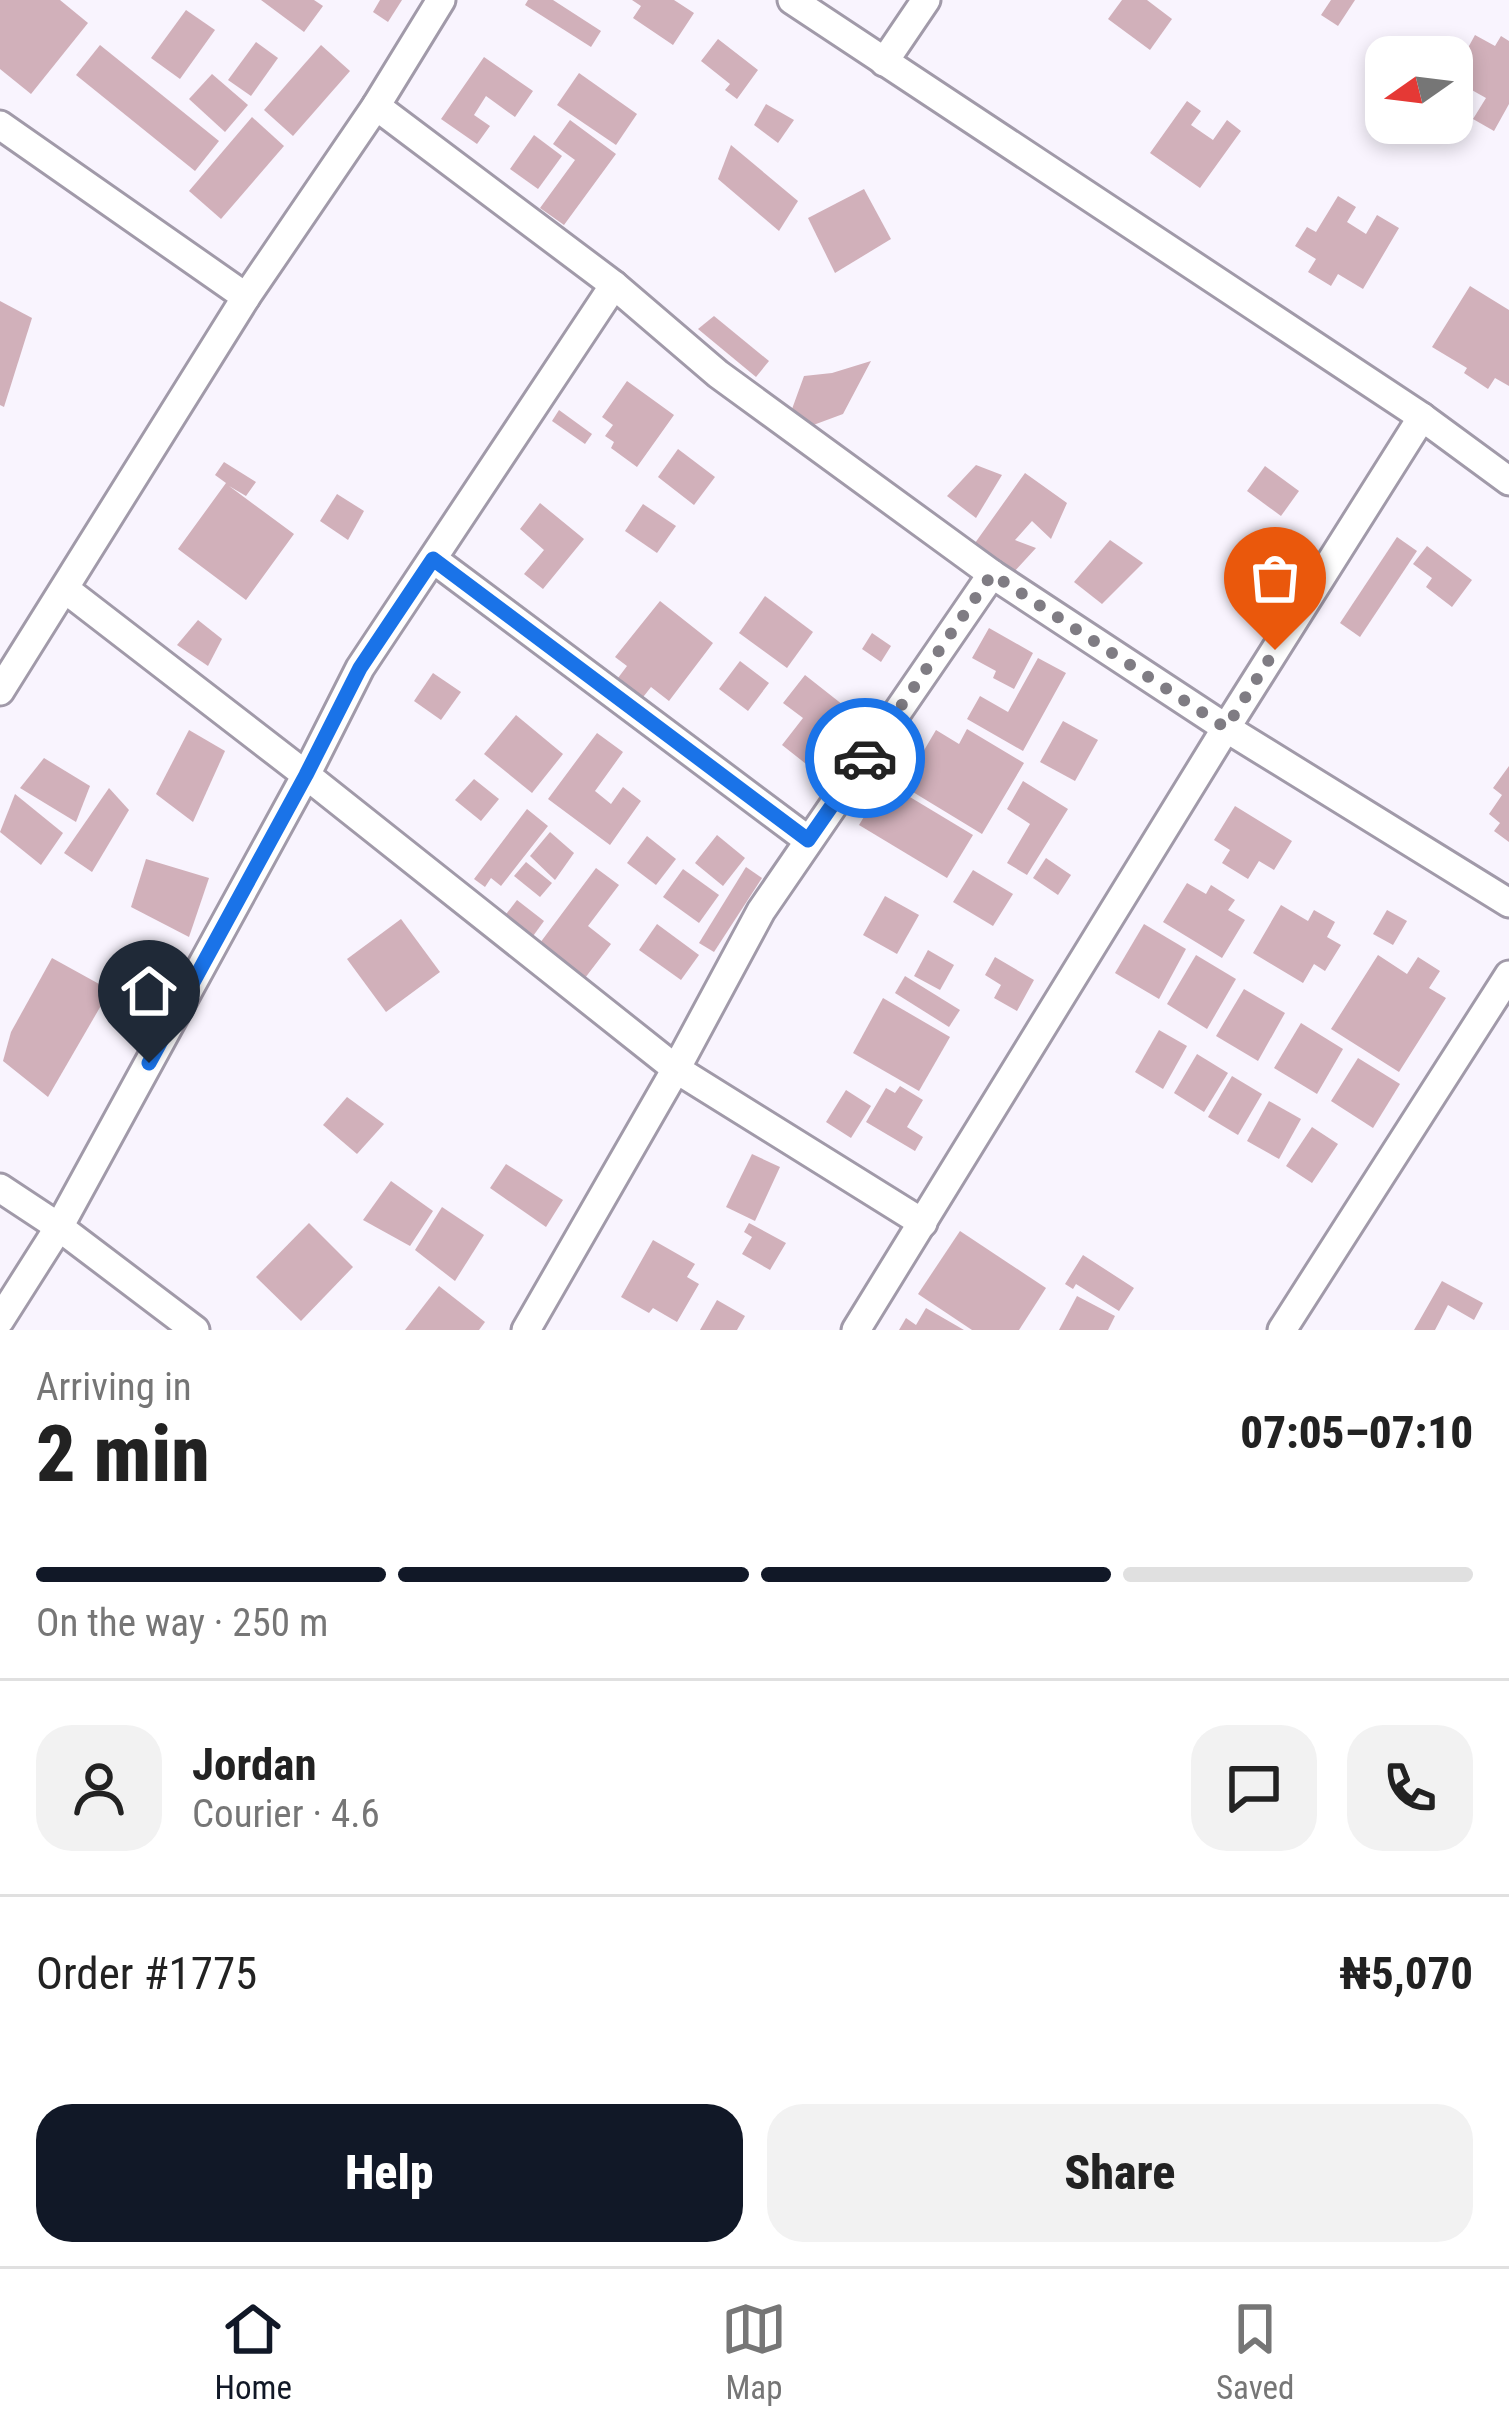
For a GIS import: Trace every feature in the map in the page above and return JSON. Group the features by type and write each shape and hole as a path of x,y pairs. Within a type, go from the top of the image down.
{"street":[{"path":"0,691 246,297 376,106 441,0"},
{"path":"792,0 1422,417 1509,482"},
{"path":"884,62 926,0"},
{"path":"376,106 614,285 718,374 992,574 1226,728 1509,903"},
{"path":"0,124 246,297"},
{"path":"0,1320 59,1227 360,668 614,285"},
{"path":"856,1330 1422,417"},
{"path":"433,559 808,840"},
{"path":"526,1330 676,1070 761,911 992,574"},
{"path":"65,590 676,1070 923,1223"},
{"path":"1282,1330 1509,975"},
{"path":"0,1188 195,1330"}],"building":[{"path":"0,0 60,0 88,23 31,94 0,69"},
{"path":"261,0 314,0 323,6 304,32"},
{"path":"380,0 402,0 388,22 373,12"},
{"path":"528,0 553,0 601,31 591,47 525,5"},
{"path":"632,0 674,0 694,13 673,45 633,18 641,6"},
{"path":"1122,0 1147,0 1172,19 1150,50 1108,19"},
{"path":"1331,0 1355,0 1338,26 1321,15"},
{"path":"186,10 215,30 180,79 151,58"},
{"path":"1475,35 1495,46 1501,36 1509,41 1509,104 1494,131 1473,119 1486,98 1473,91"},
{"path":"718,39 758,70 737,99 725,90 730,84 701,61"},
{"path":"256,42 278,58 251,96 228,80"},
{"path":"100,45 219,141 195,171 76,75"},
{"path":"321,45 350,71 293,136 264,110"},
{"path":"484,57 533,91 515,117 486,96 474,115 490,126 477,144 441,119"},
{"path":"579,73 637,114 616,145 557,105"},
{"path":"212,74 248,105 225,132 189,99"},
{"path":"1187,101 1201,111 1191,125 1213,140 1227,120 1241,131 1200,188 1150,153"},
{"path":"766,104 794,120 778,143 754,125"},
{"path":"252,117 284,146 221,219 189,191"},
{"path":"570,120 616,154 564,225 540,208 575,160 553,144"},
{"path":"534,135 562,156 538,189 510,169"},
{"path":"731,145 798,201 779,231 718,179"},
{"path":"864,189 891,239 835,273 808,218"},
{"path":"1338,196 1356,207 1347,222 1366,234 1377,215 1399,228 1363,289 1338,274 1331,286 1308,272 1316,259 1295,246 1307,227 1316,232"},
{"path":"1470,286 1509,310 1509,386 1495,378 1488,389 1464,373 1467,368 1432,347"},
{"path":"0,301 32,318 4,407 0,405"},
{"path":"714,316 769,361 756,377 698,329"},
{"path":"871,361 843,414 808,427 792,409 804,376"},
{"path":"627,381 674,415 637,467 611,448 614,442 605,436 613,425 602,417"},
{"path":"559,410 592,434 585,444 552,421"},
{"path":"678,449 715,477 694,505 658,477"},
{"path":"224,462 256,482 246,496 229,486 294,534 246,600 178,549 226,483 215,475"},
{"path":"976,465 1002,475 976,518 947,496"},
{"path":"1265,466 1299,491 1281,516 1247,491"},
{"path":"1025,473 1067,503 1051,539 1032,521 1015,540 1036,548 1013,573 975,543"},
{"path":"337,494 364,511 348,540 320,521"},
{"path":"540,503 584,539 543,589 524,574 544,550 520,529"},
{"path":"643,504 676,526 657,553 625,531"},
{"path":"1397,537 1417,551 1360,637 1340,623"},
{"path":"1110,540 1143,563 1102,604 1074,582"},
{"path":"1427,546 1472,580 1452,607 1426,587 1432,578 1413,564"},
{"path":"765,596 813,632 787,668 739,633"},
{"path":"660,601 713,643 669,701 651,687 640,701 615,682 627,666 615,657"},
{"path":"198,620 222,639 208,666 177,645"},
{"path":"989,628 1033,653 1014,689 993,678 996,671 972,658"},
{"path":"872,633 891,646 881,662 862,649"},
{"path":"1038,658 1066,673 1023,751 967,719 980,696 1008,712"},
{"path":"740,661 769,683 748,711 719,689"},
{"path":"433,673 461,692 441,720 414,701"},
{"path":"805,675 857,716 815,771 782,745 803,718 783,703"},
{"path":"516,715 563,754 532,793 484,754"},
{"path":"1063,721 1098,740 1075,781 1040,762"},
{"path":"967,729 1024,763 982,834 903,786 936,730 959,744"},
{"path":"189,730 225,751 193,822 156,794"},
{"path":"597,733 623,752 595,791 611,804 623,787 641,801 610,845 548,799"},
{"path":"44,758 90,786 76,822 20,788"},
{"path":"1509,766 1509,842 1494,831 1500,823 1489,814 1502,795 1493,788"},
{"path":"474,779 499,799 481,821 455,800"},
{"path":"1023,781 1068,809 1027,875 1007,863 1030,824 1007,809"},
{"path":"885,782 973,835 947,878 859,825"},
{"path":"109,788 129,810 92,872 64,853"},
{"path":"15,794 63,833 41,865 0,832"},
{"path":"1235,806 1292,841 1274,870 1259,861 1248,879 1222,863 1230,850 1214,840"},
{"path":"527,809 548,826 501,886 491,878 485,887 474,879"},
{"path":"550,832 574,853 555,880 530,856"},
{"path":"717,835 745,858 723,886 695,863"},
{"path":"647,836 676,859 656,885 627,863"},
{"path":"1046,858 1071,875 1058,895 1033,878"},
{"path":"146,859 209,878 189,937 131,907"},
{"path":"526,862 552,883 540,897 514,876"},
{"path":"746,867 762,878 714,952 699,943"},
{"path":"596,868 619,885 588,926 611,944 585,978 540,943"},
{"path":"683,869 719,895 699,923 663,897"},
{"path":"973,870 1013,894 993,926 953,902"},
{"path":"1187,883 1206,894 1211,885 1235,900 1228,910 1245,920 1222,958 1163,922"},
{"path":"885,896 919,915 897,954 863,935"},
{"path":"517,900 544,921 528,943 500,922"},
{"path":"1281,905 1308,921 1314,910 1335,922 1327,937 1341,945 1325,971 1314,964 1303,983 1253,953"},
{"path":"1387,910 1407,921 1393,945 1373,934"},
{"path":"401,919 440,972 386,1012 347,959"},
{"path":"657,924 699,955 681,980 639,950"},
{"path":"1144,924 1186,949 1159,999 1115,973"},
{"path":"928,950 954,965 940,990 914,976"},
{"path":"1196,955 1236,979 1207,1029 1167,1004"},
{"path":"1378,955 1407,974 1418,957 1440,971 1429,988 1446,998 1399,1072 1331,1029"},
{"path":"995,957 1034,980 1017,1011 994,998 1001,985 985,975"},
{"path":"52,958 110,990 48,1097 3,1061 11,1032"},
{"path":"905,976 960,1010 949,1027 895,993"},
{"path":"1244,989 1285,1013 1258,1061 1216,1036"},
{"path":"883,998 950,1037 919,1091 853,1053"},
{"path":"1301,1023 1343,1049 1317,1094 1274,1068"},
{"path":"1159,1030 1187,1046 1163,1089 1135,1072"},
{"path":"1197,1054 1228,1073 1204,1112 1174,1093"},
{"path":"1358,1058 1400,1084 1373,1128 1331,1101"},
{"path":"1232,1076 1262,1094 1238,1135 1208,1117"},
{"path":"900,1086 923,1100 907,1127 923,1137 915,1151 866,1122 886,1088 895,1093"},
{"path":"846,1090 871,1106 851,1138 826,1122"},
{"path":"347,1097 384,1124 357,1154 323,1125"},
{"path":"1269,1101 1301,1119 1279,1159 1247,1141"},
{"path":"1312,1127 1338,1144 1312,1183 1286,1166"},
{"path":"752,1154 780,1167 755,1221 726,1207"},
{"path":"506,1164 563,1200 546,1227 490,1188"},
{"path":"391,1181 433,1211 410,1246 363,1220"},
{"path":"442,1207 484,1235 455,1281 415,1250"},
{"path":"309,1223 353,1267 301,1321 256,1277"},
{"path":"749,1223 786,1243 770,1270 742,1254 752,1237 744,1232"},
{"path":"960,1231 1046,1288 1019,1330 972,1330 918,1294"},
{"path":"653,1240 695,1264 687,1277 699,1284 677,1322 621,1297"},
{"path":"1083,1255 1134,1288 1119,1311 1076,1284 1073,1289 1065,1284"},
{"path":"1442,1281 1483,1303 1474,1320 1448,1305 1435,1330 1414,1330"},
{"path":"439,1286 485,1322 479,1330 405,1330"},
{"path":"1077,1296 1115,1316 1108,1330 1059,1330"},
{"path":"717,1300 745,1316 737,1330 700,1330"},
{"path":"926,1308 964,1330 899,1330 906,1318 916,1325"}],"way so far":[{"path":"865,758 992,574 1226,728 1275,650"}],"route":[{"path":"149,1063 360,668 433,559 808,840 865,758"}]}
